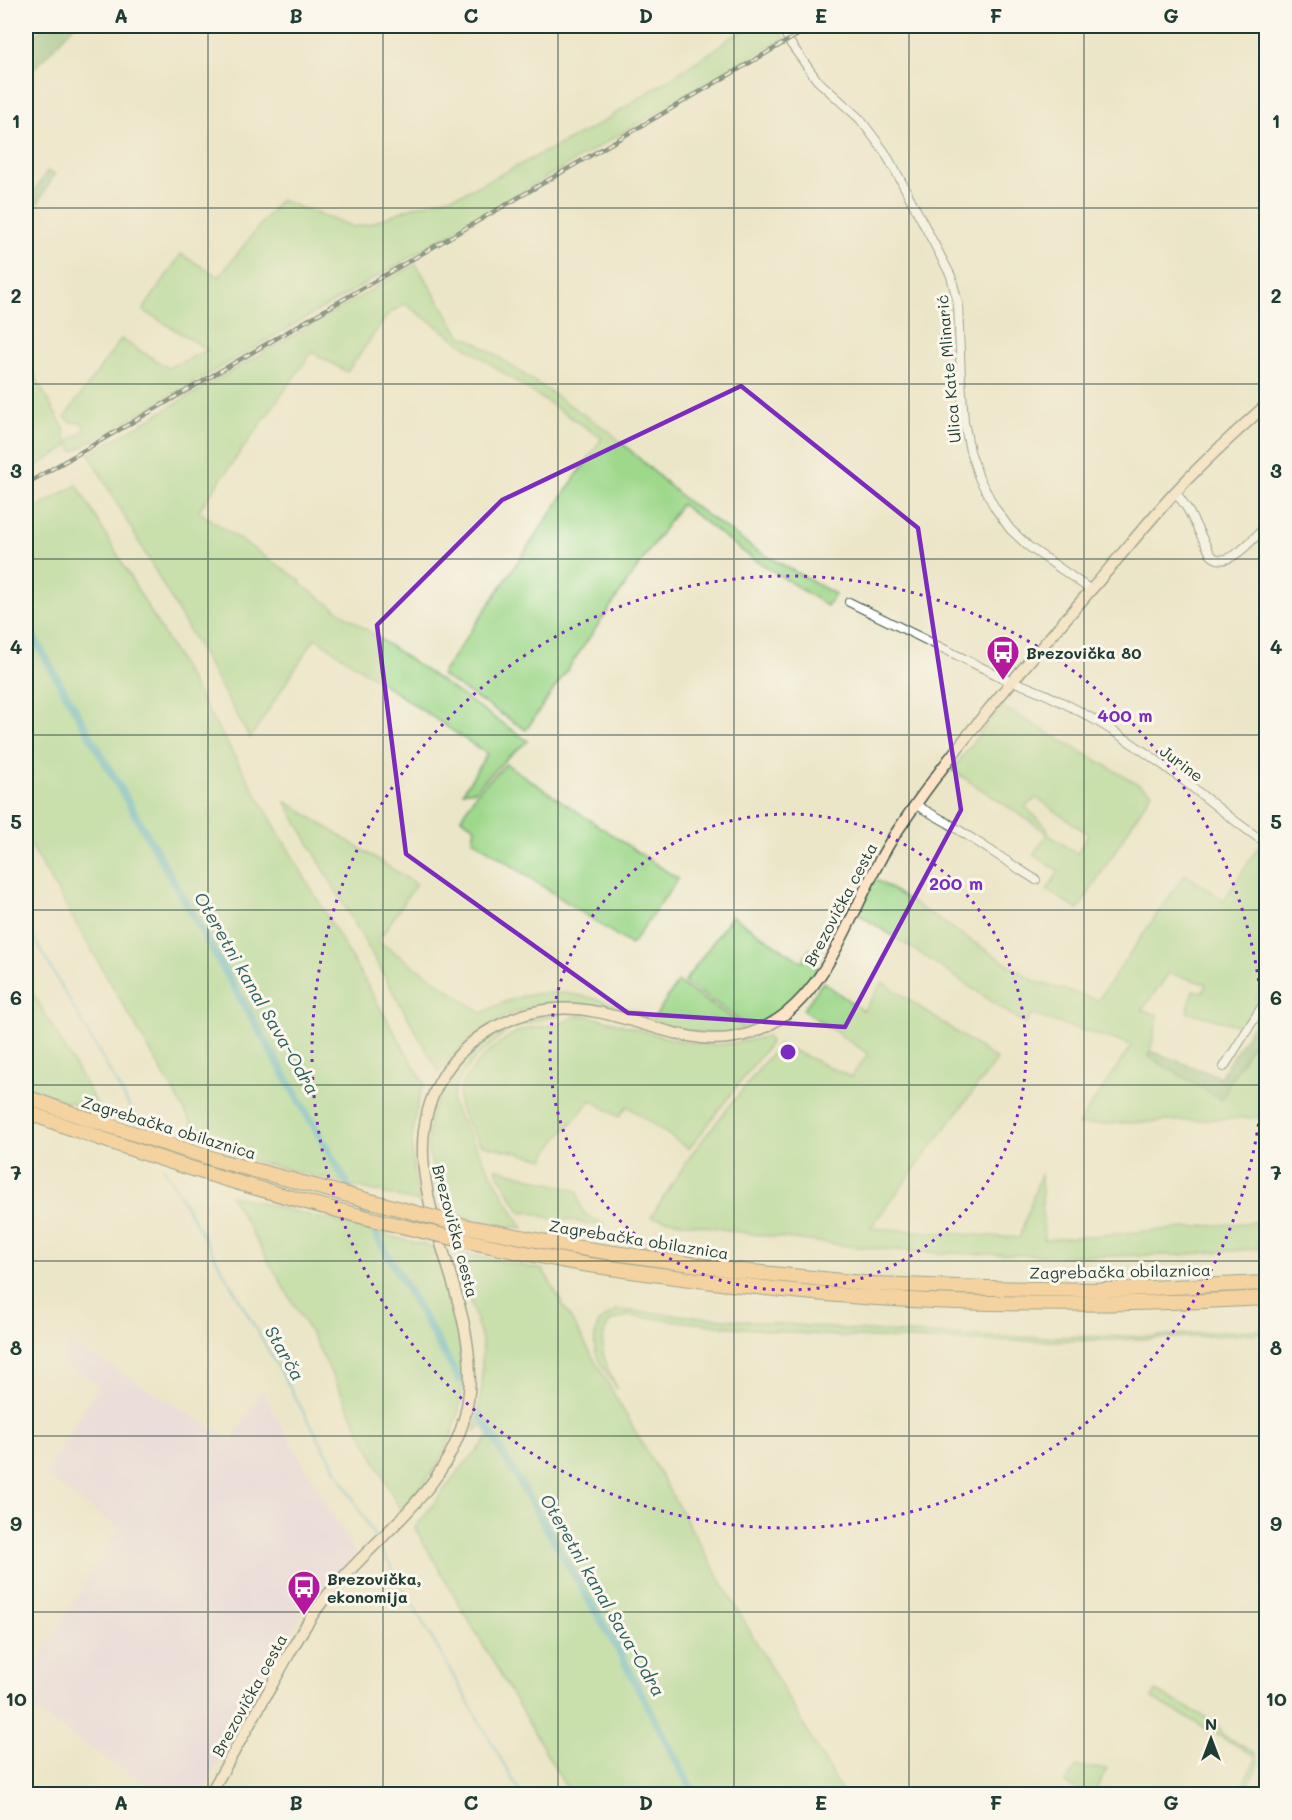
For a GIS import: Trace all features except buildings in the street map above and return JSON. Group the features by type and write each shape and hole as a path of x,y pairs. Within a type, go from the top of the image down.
{"highway":[{"name":"Zagrebačka obilaznica","path":"26,1096 79,1124 219,1177 469,1242 583,1264 731,1284 929,1301 1103,1304 1266,1298"},
{"name":"Zagrebačka obilaznica","path":"26,1112 469,1227 573,1247 732,1270 873,1284 987,1288 1102,1290 1266,1283"}],"main road":[{"name":"Brezovička cesta","path":"210,1794 307,1625 331,1592 425,1493 446,1464 462,1428 469,1397 470,1353 465,1323 426,1189 422,1152 428,1110 438,1084 451,1064 473,1042 491,1029 515,1017 545,1010 570,1008 596,1012 667,1033 702,1039 730,1038 766,1026 795,1006 813,984 837,946 884,852 916,805 1011,681 1176,492 1266,405"}],"street":[{"name":"Ulica Kate Mlinarić","path":"783,26 788,40 818,80 860,119 884,151 951,276 958,303 963,401 970,451 979,478 995,508 1010,529 1028,546 1091,590"},
{"path":"1176,492 1216,560 1222,561 1233,557 1266,526"},
{"path":"849,602 1011,681"},
{"name":"Jurine","path":"1011,681 1019,682 1064,704 1124,739 1266,843"},
{"path":"916,805 1036,880"},
{"path":"1224,1067 1266,1000"}],"highlighted area":[{"path":"741,386 918,528 961,810 845,1027 628,1013 406,854 377,625 502,500"}],"shaded area":[{"path":"70,1342 233,1441 261,1390 356,1556 311,1597 201,1794 160,1794 26,1705 26,1680 118,1528 45,1475 99,1385 60,1362"}],"green space":[{"path":"43,26 74,26 31,72 26,68 26,48"},
{"path":"758,26 778,26 784,38 73,452 69,441 83,432 85,427 82,423 71,422 65,417 121,339 168,368 208,350 143,310 181,254 219,277 280,200 354,227 370,224 410,208 464,193 596,126 733,36"},
{"path":"47,171 55,174 26,224 26,204"},
{"path":"416,264 460,335 477,343 610,432 684,499 756,550 835,594 827,606 749,556 681,504 526,730 441,675 602,438 405,304 389,313 347,372 312,352 199,510 301,581 300,584 528,741 508,757 475,790 463,792 487,754 315,638 250,738 89,454"},
{"path":"26,360 64,429 68,445 26,472"},
{"path":"77,485 424,1083 415,1114 412,1142 413,1170 419,1202 205,1149 26,837 26,514"},
{"path":"1001,706 1152,792 1078,910 1047,890 1059,871 1033,855 1048,833 952,770","holes":["1037,798 1088,834 1077,854 1048,834 1047,827 1025,807"]},
{"path":"506,764 678,879 631,945 473,840 475,827 461,818 477,792"},
{"path":"285,801 416,884 378,941 482,1013 527,995 548,993 589,997 654,1018 678,982 734,1019 744,1030 726,1033 693,1032 587,1005 562,1003 538,1006 516,1012 475,1035 439,1072"},
{"path":"1261,843 1266,846 1266,981 1256,998 1262,1000 1244,1027 1187,1012 1193,990 1203,993 1206,984 1169,973 1142,1010 1158,1015 1149,1057 1222,1100 1229,1083 1266,1021 1266,1117 1078,1125 1132,1045 1032,1015 1025,1024 858,914 874,878 1034,981 1098,1000 1185,874 1224,900"},
{"path":"732,916 802,962 810,949 816,966 812,980 797,998 776,1014 747,1029 736,1017 684,982"},
{"path":"26,981 103,1115 26,1086"},
{"path":"823,982 863,1011 883,982 997,1060 870,1228 1019,1238 1041,1174 1044,1240 1266,1221 1266,1248 1177,1255 1075,1256 940,1253 859,1247 752,1234 651,1217 693,1152 779,1044 851,1077 868,1054 803,1010"},
{"path":"1266,1005 1266,1021 1229,1083 1222,1100 1149,1057 1151,1051 1220,1077"},
{"path":"548,1014 560,1015 519,1025 507,1031 474,1059 461,1076 452,1102 523,1229 444,1213 428,1152 429,1125 436,1101 447,1079 462,1060 502,1030 524,1020"},
{"path":"580,1015 687,1042 719,1044 768,1036 770,1043 689,1149 627,1106 619,1117 591,1100 553,1144 544,1159 480,1144 463,1116 459,1104 461,1089 473,1068 513,1034 522,1030 559,1024"},
{"path":"495,1168 578,1191 580,1206 584,1213 605,1224 603,1227 566,1219 561,1222 527,1211 521,1213"},
{"path":"230,1195 432,1247 458,1327 463,1380 460,1406 452,1433 440,1460 427,1480 400,1510 313,1337"},
{"path":"456,1252 543,1270 843,1794 570,1794 415,1528 462,1467 492,1434 485,1423 475,1431 482,1386 482,1340"},
{"path":"617,1310 880,1332 1002,1337 1155,1336 1266,1329 1266,1333 1072,1341 926,1340 846,1337 628,1316 611,1321 603,1338 604,1355 617,1389 601,1365 594,1342 599,1322"},
{"path":"1156,1691 1218,1724 1223,1735 1255,1753 1256,1757 1152,1698"},
{"path":"1257,1758 1259,1764 1243,1794 1237,1794"},
{"path":"1076,1767 1107,1769 1093,1794 1085,1794 1065,1783"}],"waterway":[{"name":"Oteretni kanal Sava-Odra","path":"26,624 459,1379"},
{"name":"Starča","path":"26,924 143,1130"},
{"name":"Starča","path":"163,1166 376,1539"},
{"name":"Oteretni kanal Sava-Odra","path":"480,1415 617,1647 694,1794"},
{"name":"Starča","path":"378,1544 521,1794"}],"railway":[{"path":"26,484 813,26"}],"place":[{"name":"Brezovička 80","path":"1003,681"},
{"name":"Brezovička, ekonomija","path":"304,1616"}]}
